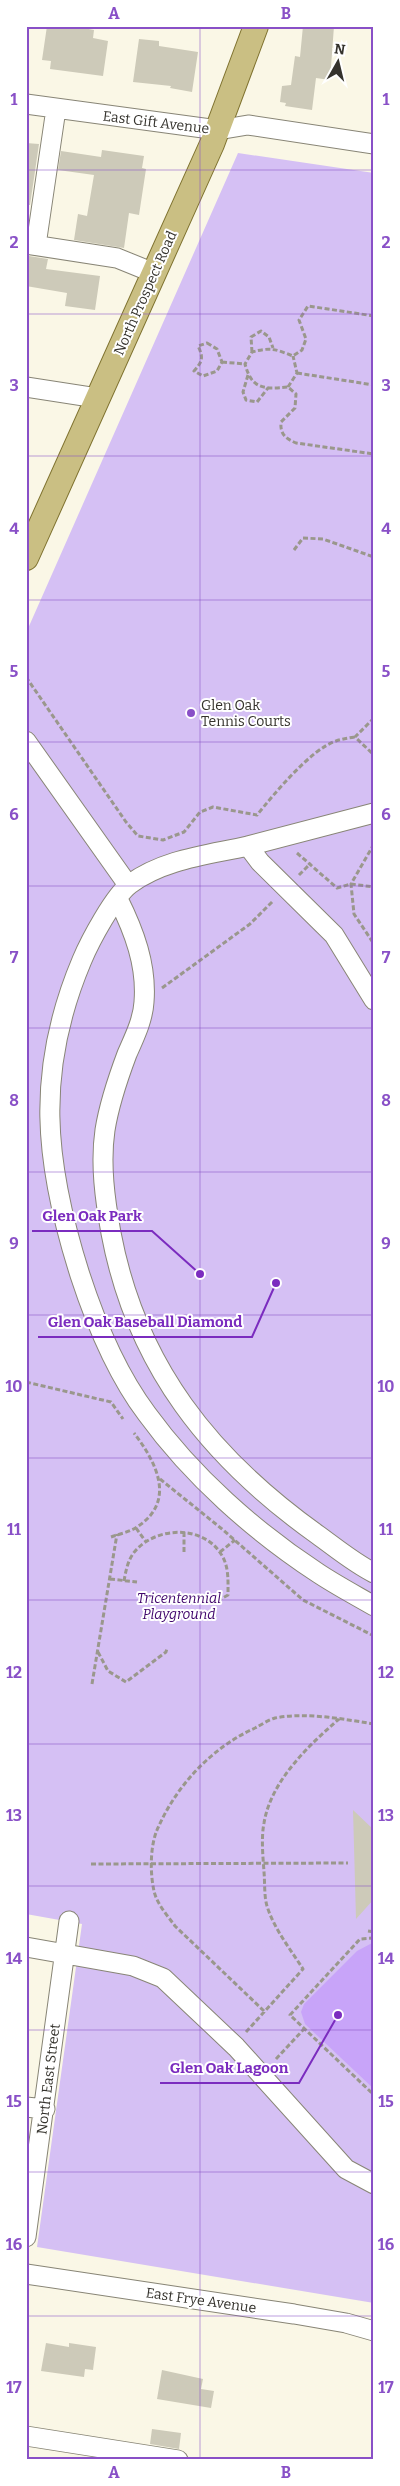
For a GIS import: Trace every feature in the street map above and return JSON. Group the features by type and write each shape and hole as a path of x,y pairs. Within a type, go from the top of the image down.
{"main road":[{"name":"North Prospect Road","path":"29,545 218,130 256,26"}],"street":[{"name":"East Gift Avenue","path":"26,104 218,130 248,125 374,144"},
{"path":"56,109 31,244 117,258 154,272"},
{"path":"26,387 97,398"},
{"path":"26,741 123,892 130,924 140,955 144,1002 138,1029 115,1090 105,1131 104,1176 108,1221 118,1271 139,1329 174,1393 217,1448 284,1510 374,1573"},
{"path":"374,813 248,846 165,865 123,892 90,941 73,982 56,1039 50,1078 51,1156 66,1234 91,1308 107,1347 146,1414 190,1466 248,1521 317,1573 374,1606"},
{"path":"248,846 260,862 334,935 374,1000"},
{"name":"North East Street","path":"26,2237 36,2108 69,1921"},
{"path":"26,1946 133,1966 164,1978 236,2047 346,2169 374,2184"},
{"name":"East Frye Avenue","path":"26,2274 294,2314 346,2323 374,2331"},
{"path":"26,2436 178,2460"}],"path":[{"path":"293,356 302,350 306,339 299,320 303,311 308,306 374,316"},
{"path":"273,348 269,337 261,331 251,337 252,352 245,364 248,375 256,385 268,388 288,387 296,394 294,408 281,422 280,430 285,438 296,443 374,454"},
{"path":"207,343 217,349 222,362 217,372 203,376 194,371 201,363 202,355 198,346 207,343"},
{"path":"252,352 273,348 293,356"},
{"path":"288,387 297,373 293,356"},
{"path":"222,362 245,364"},
{"path":"297,373 374,385"},
{"path":"248,375 243,392 246,400 257,402 268,388"},
{"path":"294,550 303,538 323,538 374,557"},
{"path":"26,677 126,822 138,836 164,840 184,832 200,812 213,807 258,815"},
{"path":"256,822 258,815 272,797 319,750 335,741 355,737 374,718"},
{"path":"355,737 374,754"},
{"path":"374,844 351,884 354,914 374,944"},
{"path":"296,852 311,863 337,888 351,884 374,887"},
{"path":"144,1002 179,974 250,924 311,863"},
{"path":"26,1382 111,1402 123,1419"},
{"path":"111,1537 136,1528 150,1516 158,1498 160,1479 153,1461 134,1433"},
{"path":"160,1479 235,1540 303,1600 374,1636"},
{"path":"136,1528 146,1542"},
{"path":"184,1532 184,1554"},
{"path":"124,1581 129,1561 136,1550 159,1535 184,1532 208,1541 220,1552 228,1576 228,1594 220,1600"},
{"path":"92,1684 118,1534"},
{"path":"220,1552 235,1540"},
{"path":"110,1580 137,1582"},
{"path":"98,1652 108,1672 126,1682 166,1652 167,1648"},
{"path":"264,2011 175,1926 163,1911 154,1892 151,1865 156,1832 178,1793 219,1749 237,1736 275,1718 323,1716 374,1724"},
{"path":"236,2047 264,2011 303,1969 284,1939 267,1906 263,1863 264,1823 274,1795 312,1742 339,1719"},
{"path":"91,1864 348,1863"},
{"path":"368,1931 374,1932"},
{"path":"374,1938 360,1939 290,2015 374,2095"},
{"path":"276,2059 304,2029"}],"green space":[{"name":"Tricentennial Playground","path":"238,153 374,173 374,2303 37,2247 82,1924 26,1914 26,633"}],"shaded area":[{"path":"374,1942 374,2089 305,2024 301,2012 304,2004 357,1951"}],"building":[{"path":"47,26 73,26 94,30 93,38 108,41 103,76 50,69 51,61 42,60"},
{"path":"303,26 334,26 330,80 316,78 312,110 285,106 286,103 280,102 282,86 291,85 295,56 300,57"},
{"path":"139,39 159,41 159,46 198,52 192,92 170,88 171,86 133,82"},
{"path":"26,143 39,144 30,205 26,205"},
{"path":"102,150 144,156 142,168 146,169 139,215 129,213 124,248 74,240 78,214 87,216 94,175 58,170 61,151 101,157"},
{"path":"29,256 48,259 46,269 100,276 95,310 65,306 67,293 26,286"},
{"path":"353,1810 374,1830 374,1899 356,1919"},
{"path":"46,2343 69,2347 69,2343 96,2347 93,2370 85,2369 84,2377 41,2371"},
{"path":"162,2370 203,2379 201,2389 214,2391 211,2408 157,2399"},
{"path":"152,2429 181,2433 179,2449 150,2444"}],"place":[{"name":"Glen Oak Tennis Courts","path":"191,713"},
{"name":"Glen Oak Park","path":"200,1274"},
{"name":"Glen Oak Baseball Diamond","path":"276,1283"},
{"name":"Glen Oak Lagoon","path":"338,2015"}]}
